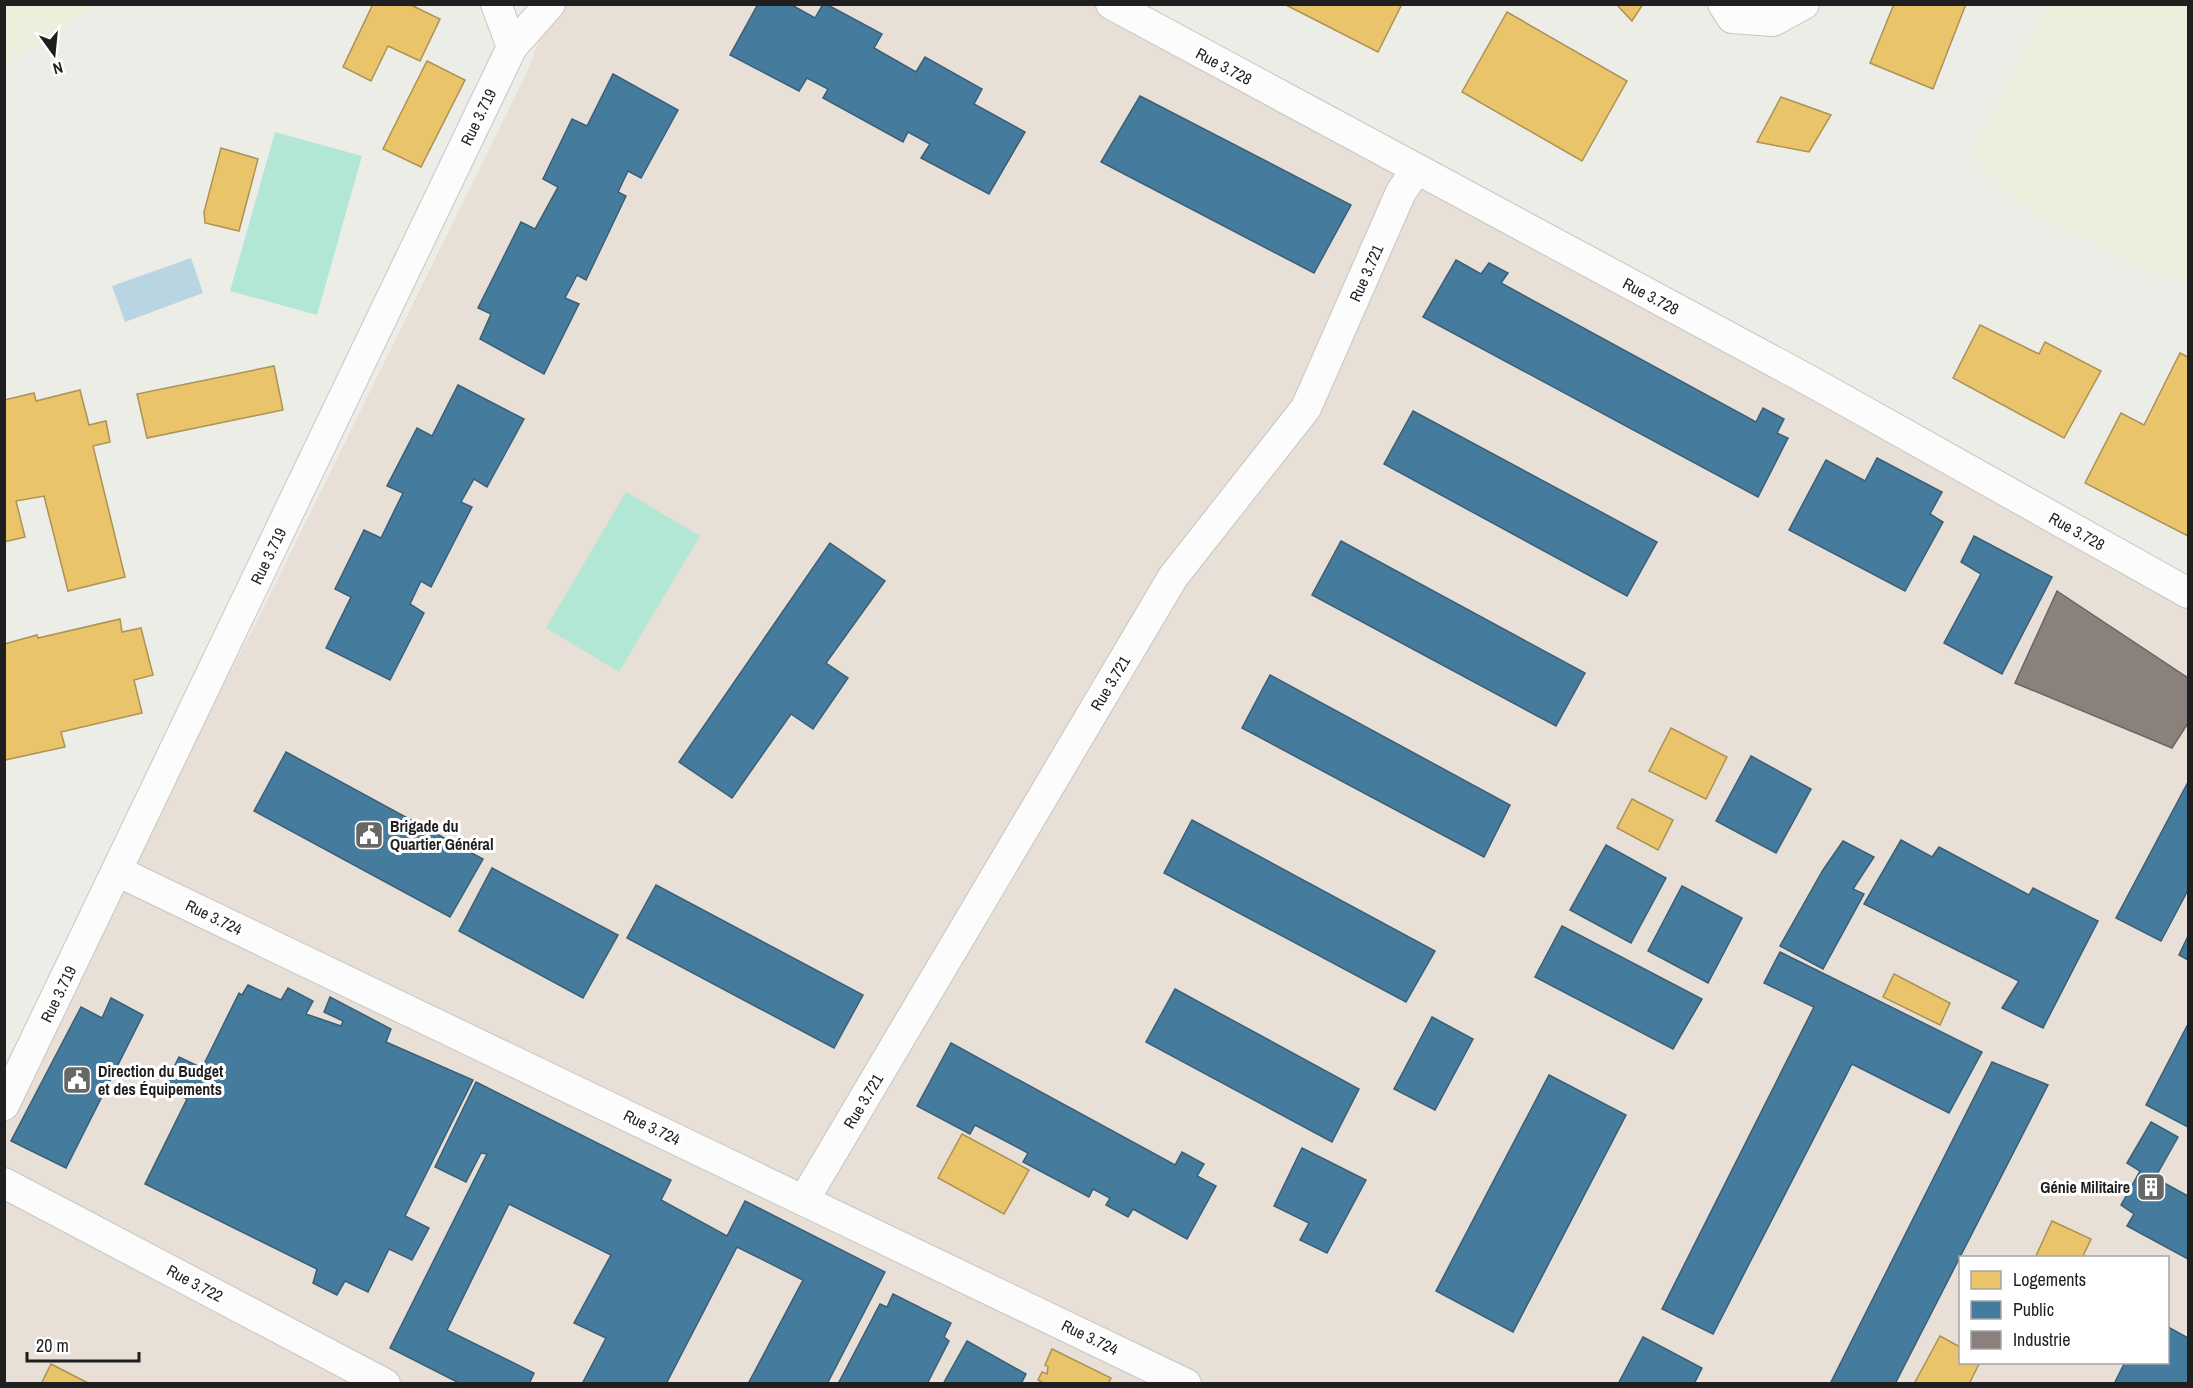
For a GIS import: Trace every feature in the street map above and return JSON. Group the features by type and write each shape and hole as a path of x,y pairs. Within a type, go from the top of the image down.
{"street":[{"path":"496,4 512,47 550,4"},
{"name":"Rue 3.728","path":"1111,4 1812,382 2188,593"},
{"path":"1723,4 1732,18 1773,21 1804,4"},
{"name":"Rue 3.719","path":"4,1105 512,47"},
{"name":"Rue 3.721","path":"804,1200 1173,577 1306,408 1401,192 1416,170"},
{"name":"Rue 3.724","path":"117,871 1186,1383"},
{"name":"Rue 3.722","path":"4,1183 385,1383"}],"shaded area":[{"path":"557,5 1096,5 2188,585 2188,1383 5,1383 4,1109 258,619 529,68 547,16"}],"green space":[{"path":"5,4 95,4 95,5 5,66"},
{"path":"2049,5 2188,5 2188,283 2137,268 2088,238 2053,222 2016,200 1970,156"},
{"path":"275,132 362,156 317,315 230,291"},
{"path":"626,492 700,536 619,672 546,628"}],"water":[{"path":"191,258 203,293 125,322 112,286"}],"building: Logements":[{"path":"373,4 409,4 440,19 420,61 388,46 371,81 343,67"},
{"path":"1284,4 1402,4 1378,52"},
{"path":"1616,4 1643,4 1632,21"},
{"path":"1894,4 1966,4 1933,89 1870,63"},
{"path":"1507,12 1627,81 1582,161 1462,92"},
{"path":"427,61 465,80 421,167 383,149"},
{"path":"1781,97 1831,115 1809,152 1757,142"},
{"path":"221,148 258,159 239,231 205,223 204,212"},
{"path":"1980,325 2039,354 2045,342 2101,371 2064,438 1953,378"},
{"path":"2180,353 2188,357 2188,536 2085,483 2121,413 2144,425"},
{"path":"274,366 283,410 147,438 137,394"},
{"path":"80,390 89,425 106,421 110,442 93,446 125,577 68,591 44,496 16,501 25,537 4,542 4,400 34,393 36,401"},
{"path":"120,619 122,632 141,628 153,675 134,680 142,713 61,732 65,747 5,760 4,644 37,635 38,638"},
{"path":"1671,728 1727,757 1706,799 1649,771"},
{"path":"1632,799 1673,820 1658,850 1617,828"},
{"path":"1894,974 1950,1003 1940,1025 1883,997"},
{"path":"962,1134 1029,1170 1004,1214 938,1178"},
{"path":"2052,1221 2091,1239 2083,1256 2036,1256"},
{"path":"1940,1336 1959,1346 1959,1364 1979,1364 1969,1384 1914,1384"},
{"path":"1052,1349 1111,1378 1108,1384 1045,1384 1038,1380 1042,1372 1047,1374 1048,1367 1045,1365"},
{"path":"51,1364 90,1384 41,1384"}],"building: Public":[{"path":"758,4 790,4 815,18 823,4 826,4 882,34 874,48 916,72 925,57 982,89 974,104 1025,132 989,194 921,158 930,144 908,132 903,142 823,98 828,89 807,78 799,91 730,55"},
{"path":"613,74 678,110 641,178 628,171 618,192 626,196 586,280 577,275 565,298 579,304 544,374 480,339 491,314 478,308 521,222 535,229 558,187 543,179 572,119 587,126"},
{"path":"1140,96 1351,205 1314,273 1101,162"},
{"path":"1456,260 1481,274 1489,263 1508,273 1501,283 1756,422 1763,408 1784,419 1777,433 1788,438 1758,497 1423,317"},
{"path":"458,385 524,419 487,487 474,479 461,502 472,507 431,587 421,581 410,604 424,613 390,680 326,648 351,597 335,589 364,530 381,538 403,493 387,486 417,428 432,436"},
{"path":"1413,411 1657,542 1627,596 1384,464"},
{"path":"1877,458 1942,492 1930,514 1943,522 1905,591 1789,530 1826,460 1865,481"},
{"path":"1974,536 2052,577 2002,674 1944,643 1981,574 1961,562"},
{"path":"1341,541 1585,673 1556,726 1312,595"},
{"path":"830,543 885,581 826,663 848,678 813,729 791,714 732,798 679,762"},
{"path":"1270,675 1510,805 1484,857 1242,728"},
{"name":"Brigade du Quartier Général","path":"286,752 483,859 450,917 254,811"},
{"path":"1751,756 1811,789 1776,853 1716,821"},
{"path":"2188,782 2188,890 2161,941 2116,918"},
{"path":"1192,820 1435,951 1406,1002 1164,873"},
{"path":"1901,840 1932,857 1939,847 2029,895 2033,888 2098,921 2043,1028 2002,1008 2019,981 1864,904"},
{"path":"1843,841 1874,857 1853,889 1864,894 1823,969 1780,946 1823,870"},
{"path":"1606,845 1666,878 1631,943 1570,910"},
{"path":"492,868 618,935 583,998 459,931"},
{"path":"656,885 863,995 834,1048 627,938"},
{"path":"1682,886 1742,918 1708,983 1648,951"},
{"path":"1562,926 1702,999 1673,1049 1535,977"},
{"path":"2188,936 2188,960 2179,955"},
{"path":"1780,952 1982,1052 1949,1113 1852,1064 1713,1334 1662,1309 1814,1007 1764,983"},
{"path":"248,985 281,1000 288,988 313,1001 306,1014 341,1026 343,1021 324,1012 330,997 391,1029 386,1042 473,1080 405,1216 429,1228 412,1260 389,1249 368,1292 345,1281 337,1295 313,1283 317,1269 145,1184 187,1099 164,1087 179,1057 202,1068 239,993 242,995"},
{"path":"1175,989 1359,1089 1332,1142 1146,1042"},
{"name":"Direction du Budget et des Équipements","path":"111,998 143,1015 66,1168 11,1141 81,1007 102,1018"},
{"path":"1432,1017 1473,1039 1435,1110 1394,1089"},
{"path":"2188,1027 2188,1127 2146,1105"},
{"path":"951,1043 1175,1165 1182,1152 1204,1164 1197,1176 1216,1186 1187,1239 1133,1209 1128,1217 1106,1205 1110,1198 1093,1189 1089,1197 1023,1162 1028,1153 975,1125 970,1134 917,1106"},
{"path":"1992,1062 2048,1085 1895,1384 1830,1384"},
{"path":"1549,1075 1626,1115 1513,1332 1436,1291"},
{"path":"476,1082 671,1180 661,1200 727,1236 745,1201 885,1272 827,1384 748,1384 803,1280 737,1247 666,1384 582,1384 606,1338 574,1323 611,1255 509,1204 447,1330 534,1373 529,1384 461,1384 390,1348 487,1154 481,1153 466,1182 435,1167"},
{"name":"Génie Militaire","path":"2151,1122 2178,1137 2155,1178 2188,1196 2188,1259 2127,1226 2134,1214 2121,1205 2140,1171 2127,1163"},
{"path":"1302,1148 1366,1180 1327,1253 1300,1240 1309,1223 1274,1206"},
{"path":"893,1294 951,1323 944,1337 949,1341 927,1384 838,1384 880,1304 887,1307"},
{"path":"2169,1328 2188,1338 2188,1384 2114,1384 2124,1364 2169,1364"},
{"path":"1643,1337 1702,1368 1694,1384 1618,1384"},
{"path":"967,1341 1026,1374 1021,1384 943,1384"}],"building: Industrie":[{"path":"2057,591 2188,678 2188,723 2172,748 2015,683"}],"place":[{"name":"Brigade du Quartier Général","path":"369,835"},
{"name":"Direction du Budget et des Équipements","path":"77,1080"},
{"name":"Génie Militaire","path":"2151,1187"}]}
